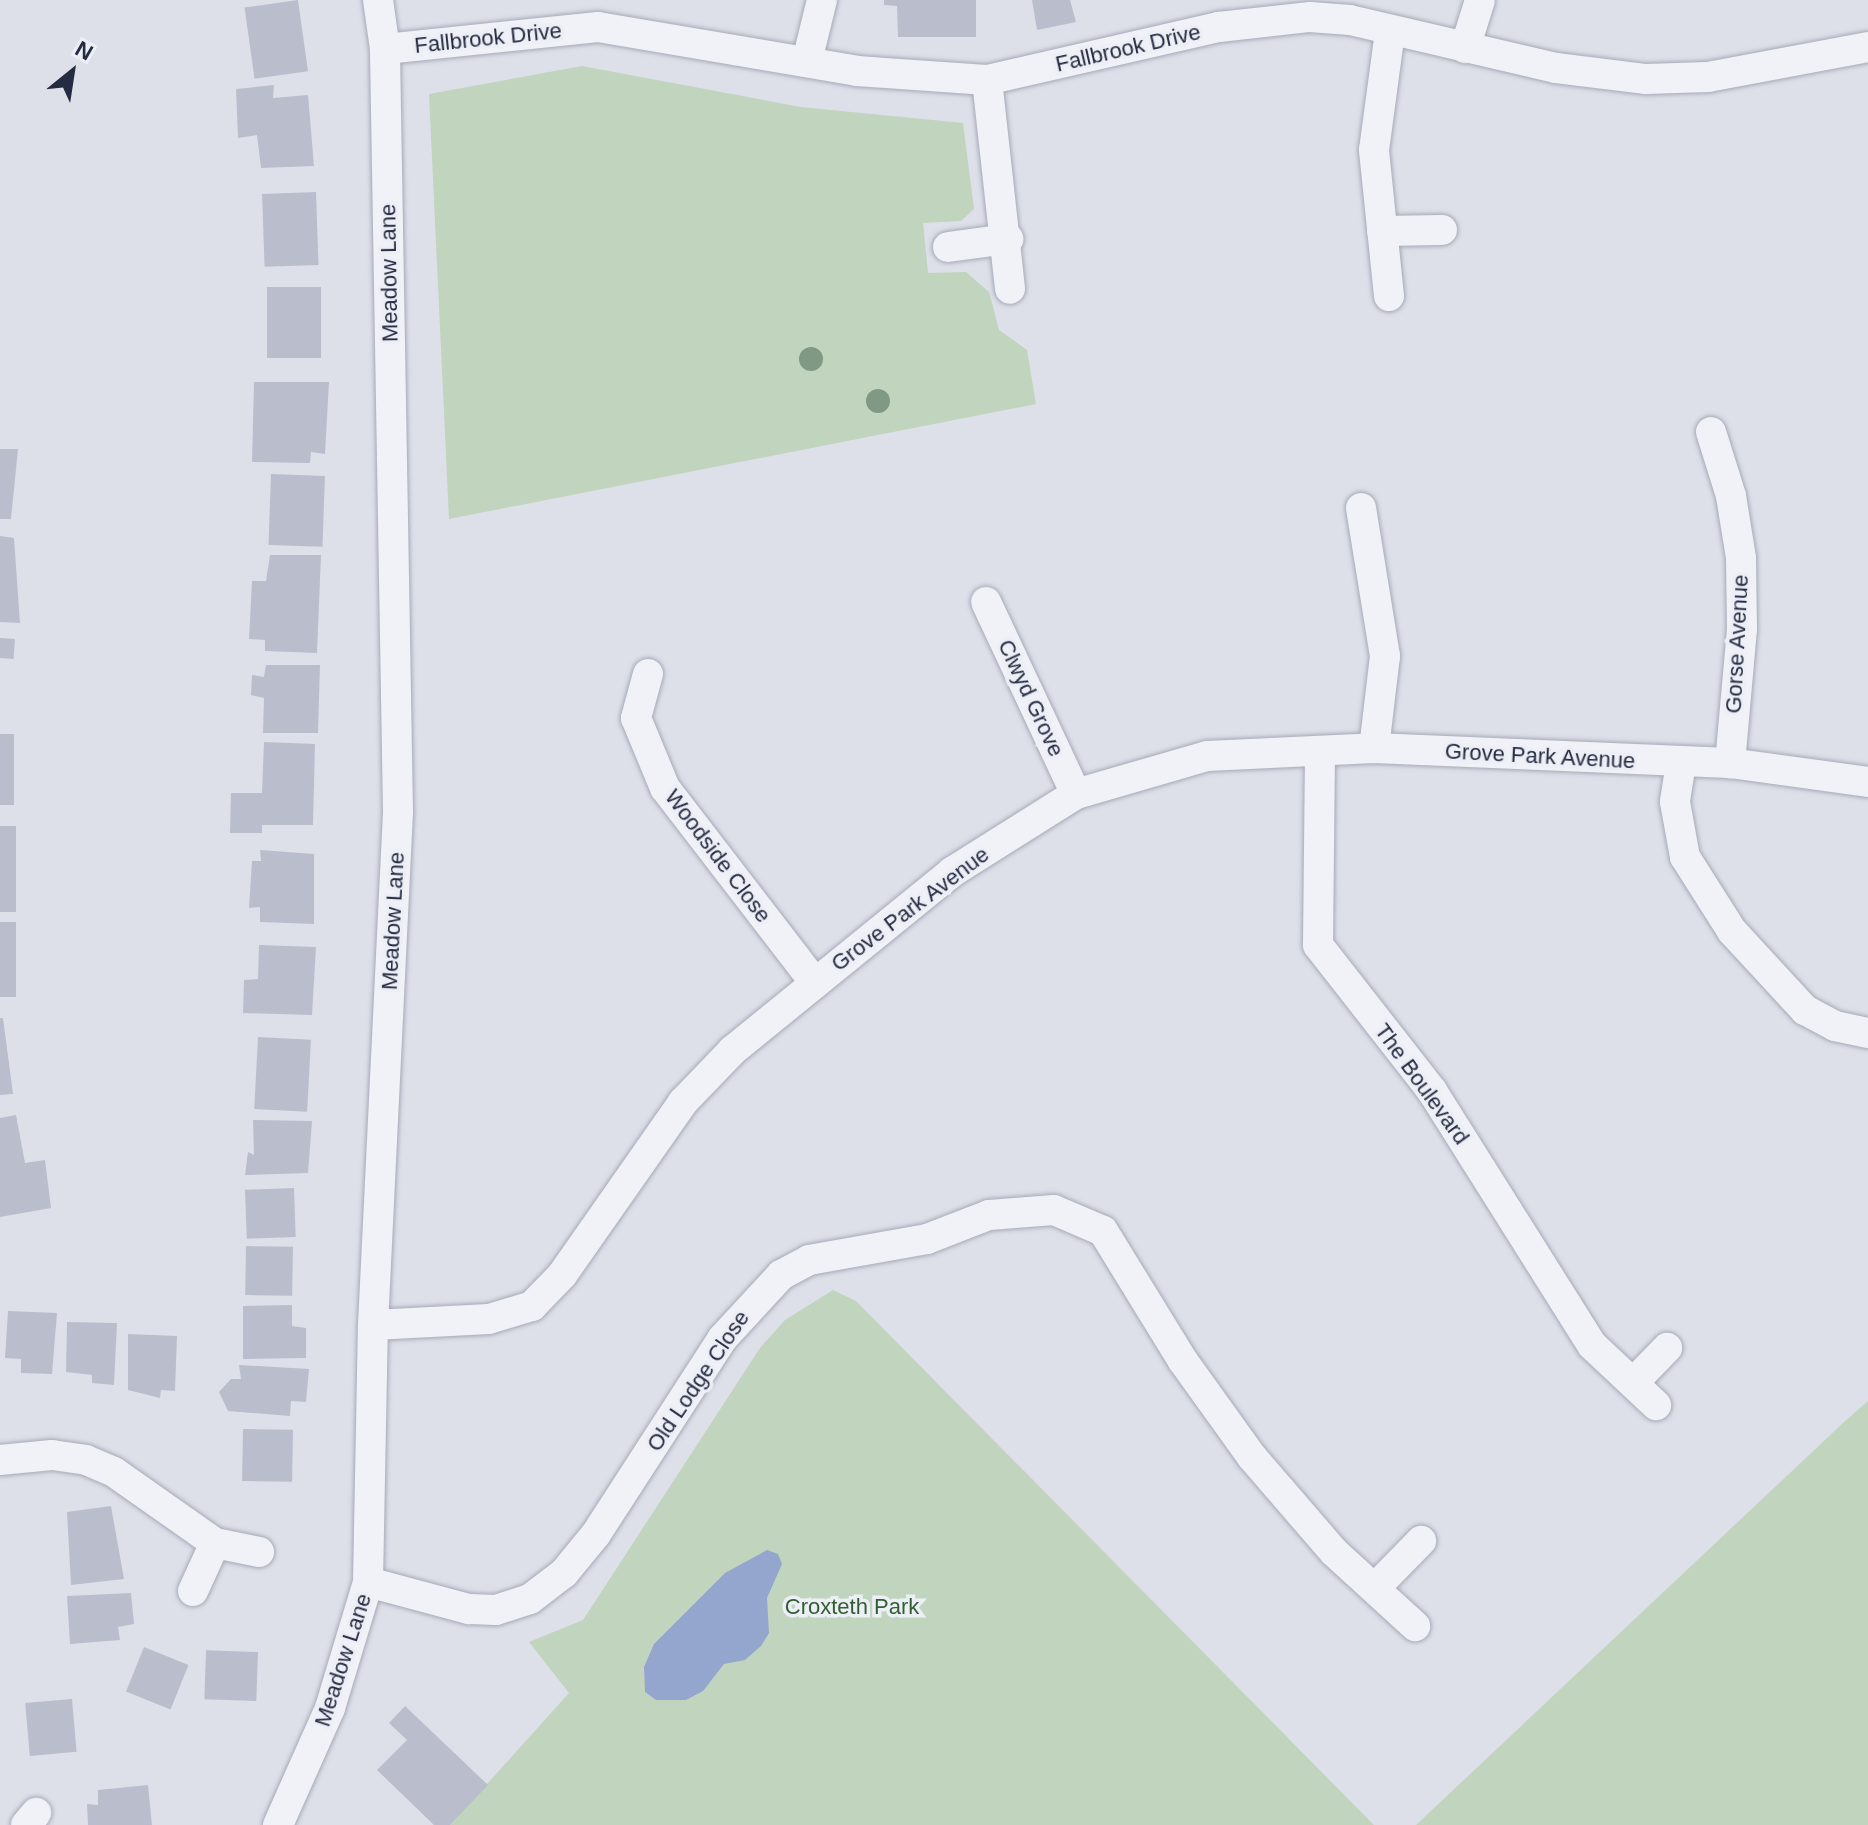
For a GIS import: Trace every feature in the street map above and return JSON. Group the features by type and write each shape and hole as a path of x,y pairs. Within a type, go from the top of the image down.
{"street":[{"name":"Meadow Lane","path":"278,1825 330,1708 368,1582 373,1325 398,812 385,49 378,0"},
{"path":"807,61 822,0"},
{"path":"1465,48 1480,0"},
{"name":"Fallbrook Drive","path":"385,49 598,27 857,71 987,80 1273,18 1350,20 1556,68 1646,79 1708,77 1868,47"},
{"path":"1389,296 1374,150 1390,31"},
{"path":"987,80 1008,239 1010,289"},
{"path":"1382,231 1442,230"},
{"path":"948,247 1008,239"},
{"name":"Gorse Avenue","path":"1711,432 1731,496 1741,558 1742,629 1730,763"},
{"path":"1361,508 1385,656 1374,748"},
{"name":"Clwyd Grove","path":"986,602 1076,794"},
{"name":"Woodside Close","path":"648,674 636,718 665,788 815,983"},
{"name":"Grove Park Avenue","path":"373,1325 489,1319 532,1306 562,1275 683,1102 732,1051 952,872 1076,794 1207,756 1320,753 1374,748 1730,763 1868,782"},
{"name":"The Boulevard","path":"1320,753 1318,945 1432,1091 1592,1345 1656,1405"},
{"path":"1681,763 1675,802 1685,857 1732,931 1805,1010 1835,1026 1868,1033"},
{"name":"Old Lodge Close","path":"368,1582 469,1609 496,1610 530,1599 564,1573 596,1534 722,1339 781,1275 809,1260 927,1239 1020,1209 1054,1210 1103,1231 1183,1361 1252,1457 1334,1552 1415,1626"},
{"path":"1633,1383 1667,1348"},
{"path":"0,1460 52,1455 86,1460 114,1472 215,1543 259,1552"},
{"path":"1375,1588 1421,1541"},
{"path":"193,1591 215,1543"}],"green space":[{"path":"582,66 801,107 963,123 974,209 961,221 923,223 928,273 966,272 989,292 999,330 1027,350 1036,404 449,519 429,94"},
{"name":"Croxteth Park","path":"833,1290 856,1301 1374,1825 450,1825 569,1693 529,1642 583,1620 760,1348 785,1320"},
{"path":"1868,1401 1868,1825 1416,1825 1844,1422"}],"water":[{"path":"767,1550 778,1554 782,1564 767,1598 769,1633 761,1646 745,1660 724,1664 703,1691 686,1700 656,1700 645,1692 644,1667 654,1644 725,1573"}],"building":[{"path":"298,0 308,71 255,79 245,8"},
{"path":"884,0 976,0 976,37 898,37 897,6 884,5"},
{"path":"1032,0 1070,0 1076,22 1037,30"},
{"path":"274,85 273,98 308,95 314,166 261,168 257,135 238,138 236,89"},
{"path":"316,192 319,265 265,267 262,194"},
{"path":"267,287 321,287 321,358 267,358"},
{"path":"254,382 329,382 325,454 311,452 310,463 252,462"},
{"path":"0,449 18,449 11,519 0,519"},
{"path":"271,474 325,476 322,547 269,545"},
{"path":"0,536 14,538 20,623 0,622"},
{"path":"270,555 321,555 317,653 265,651 265,640 249,639 252,581 266,581"},
{"path":"0,638 15,639 14,659 0,658"},
{"path":"266,665 320,665 318,733 263,733 264,698 251,695 252,675 264,677"},
{"path":"0,734 14,734 14,805 0,805"},
{"path":"264,742 315,744 313,825 262,825 262,833 230,833 231,793 262,793"},
{"path":"0,826 16,826 16,912 0,912"},
{"path":"260,850 314,854 314,924 260,922 260,907 249,908 252,861 261,861"},
{"path":"0,922 16,922 16,997 0,997"},
{"path":"259,945 316,947 312,1015 243,1013 244,980 258,979"},
{"path":"0,1018 3,1018 13,1094 0,1095"},
{"path":"258,1037 311,1040 307,1112 254,1109"},
{"path":"16,1115 25,1163 45,1160 51,1208 0,1217 0,1118"},
{"path":"253,1120 312,1121 308,1173 245,1175 248,1152 254,1155"},
{"path":"294,1188 296,1237 247,1239 245,1190"},
{"path":"246,1246 293,1247 292,1296 245,1295"},
{"path":"292,1305 292,1326 306,1328 306,1358 243,1359 243,1306"},
{"path":"8,1311 57,1313 52,1374 21,1373 21,1359 5,1358"},
{"path":"67,1322 117,1323 114,1385 92,1383 92,1375 66,1372"},
{"path":"128,1334 177,1336 175,1391 161,1390 160,1398 128,1390"},
{"path":"239,1365 309,1369 306,1402 291,1401 290,1416 228,1411 219,1392 231,1379 241,1379"},
{"path":"243,1429 293,1430 292,1482 242,1481"},
{"path":"111,1506 124,1579 71,1585 67,1512"},
{"path":"131,1593 134,1624 118,1627 120,1640 70,1644 67,1596"},
{"path":"144,1647 189,1665 171,1709 126,1692"},
{"path":"206,1650 258,1652 256,1701 204,1699"},
{"path":"72,1699 77,1752 30,1756 25,1703"},
{"path":"405,1706 488,1785 450,1825 434,1825 377,1770 407,1740 389,1723"},
{"path":"148,1785 152,1825 88,1825 87,1804 98,1805 98,1790"}]}
